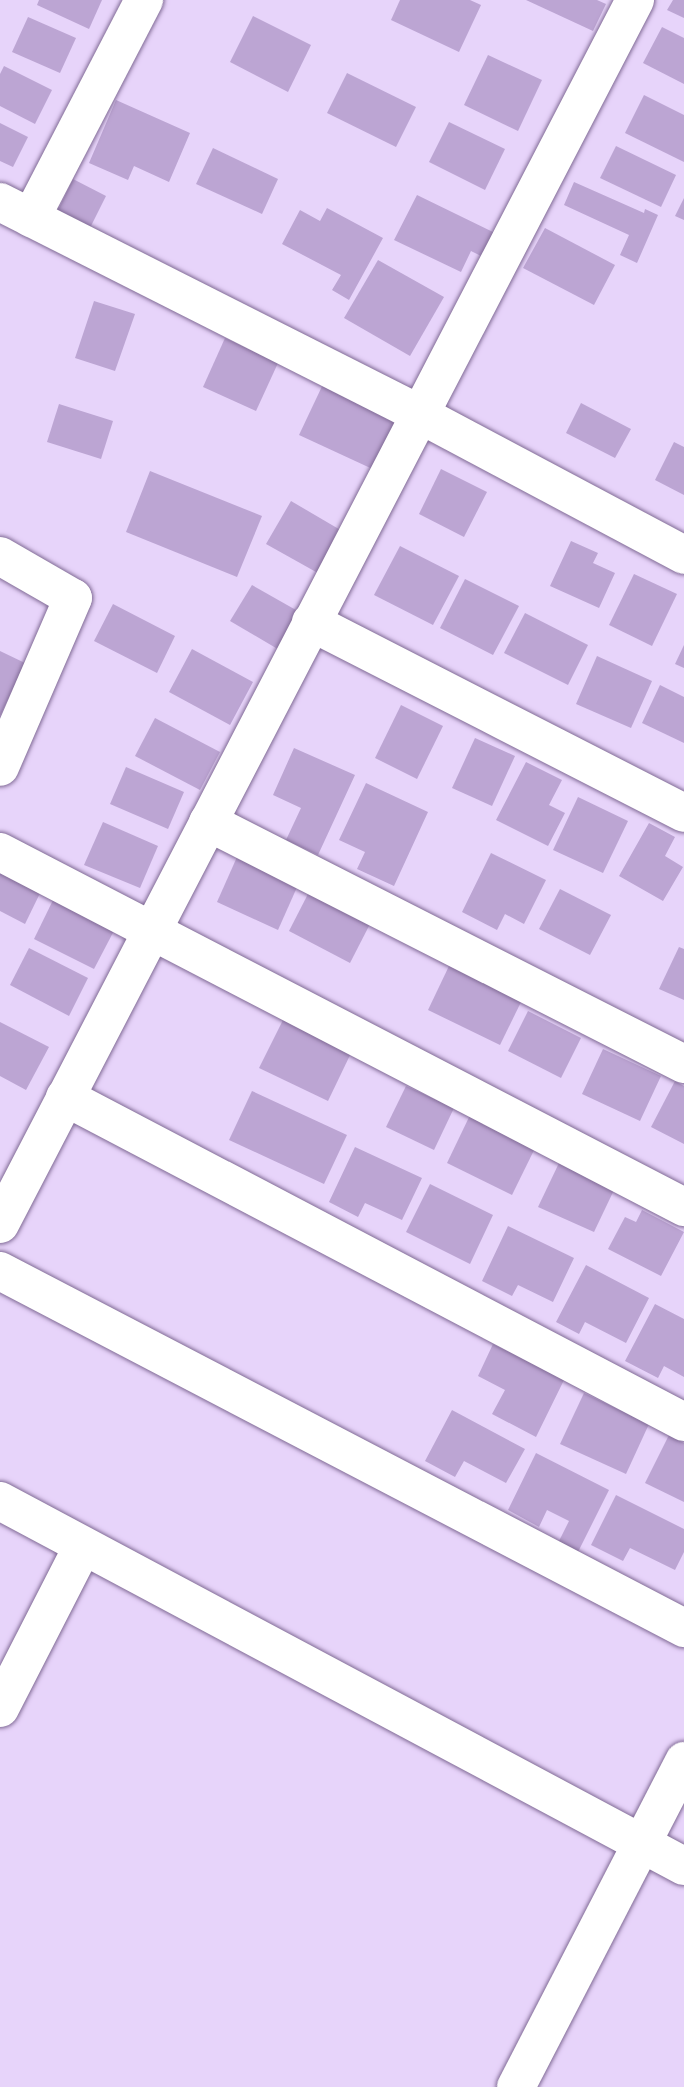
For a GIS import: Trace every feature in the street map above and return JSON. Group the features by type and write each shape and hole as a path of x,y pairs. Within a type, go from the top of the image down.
{"street":[{"path":"145,0 15,210 419,414 684,555"},
{"path":"0,1224 635,0"},
{"path":"0,556 73,598 0,767"},
{"path":"311,622 684,813"},
{"path":"208,822 684,1064"},
{"path":"0,852 684,1208"},
{"path":"65,1097 684,1422"},
{"path":"0,1271 684,1628"},
{"path":"0,1501 684,1866"},
{"path":"0,1708 83,1546"},
{"path":"516,2087 684,1761"}],"building":[{"path":"39,0 102,0 89,29 37,5"},
{"path":"400,0 470,0 481,5 459,52 391,20"},
{"path":"526,0 597,0 606,4 593,31"},
{"path":"673,0 684,0 684,18 667,10"},
{"path":"253,16 311,45 288,92 230,62"},
{"path":"28,17 76,38 60,73 12,52"},
{"path":"662,27 684,38 684,84 643,63"},
{"path":"488,55 542,80 518,131 464,105"},
{"path":"4,66 52,90 35,124 0,106 0,74"},
{"path":"347,73 416,107 396,147 327,113"},
{"path":"644,95 684,115 684,162 625,133"},
{"path":"116,100 190,133 169,182 134,166 128,180 89,163"},
{"path":"449,122 505,149 485,190 429,162"},
{"path":"0,123 28,137 13,167 0,161"},
{"path":"616,146 676,175 661,207 600,178"},
{"path":"213,148 278,179 262,214 196,184"},
{"path":"73,179 106,196 90,228 57,212"},
{"path":"574,182 644,213 645,209 658,215 637,263 620,255 629,235 564,205"},
{"path":"417,195 495,233 483,257 471,251 461,272 394,240"},
{"path":"684,198 684,220 675,216"},
{"path":"327,208 383,238 349,300 332,290 341,275 282,244 300,210 320,221"},
{"path":"545,228 615,265 594,305 523,268"},
{"path":"378,260 444,297 410,356 344,318"},
{"path":"94,301 135,314 115,371 75,358"},
{"path":"225,338 278,363 256,411 203,387"},
{"path":"325,380 405,418 379,472 299,435"},
{"path":"581,403 631,429 615,458 566,433"},
{"path":"59,404 113,421 101,459 47,442"},
{"path":"674,442 684,447 684,495 655,480"},
{"path":"441,469 487,492 464,537 419,514"},
{"path":"150,471 262,516 237,577 126,532"},
{"path":"291,501 349,535 325,577 266,544"},
{"path":"571,541 598,553 593,563 615,573 599,608 550,586"},
{"path":"400,546 459,576 433,625 374,595"},
{"path":"634,574 677,594 652,646 609,625"},
{"path":"465,579 519,606 493,655 440,628"},
{"path":"252,585 303,614 281,651 230,621"},
{"path":"113,604 175,636 157,673 94,641"},
{"path":"525,613 588,645 568,685 504,653"},
{"path":"684,645 684,668 675,664"},
{"path":"192,649 253,682 230,725 169,692"},
{"path":"0,651 25,663 0,716"},
{"path":"597,656 652,681 631,728 576,704"},
{"path":"660,685 684,697 684,743 642,723"},
{"path":"401,705 443,726 417,779 375,758"},
{"path":"155,718 220,752 200,790 135,756"},
{"path":"475,738 515,756 492,806 452,788"},
{"path":"294,748 355,775 318,855 286,840 301,808 273,795"},
{"path":"526,762 562,780 549,805 565,813 548,846 496,820"},
{"path":"126,767 184,792 168,829 110,804"},
{"path":"366,783 428,812 394,886 357,869 365,852 339,840"},
{"path":"578,797 628,821 603,873 553,850"},
{"path":"103,822 158,846 140,888 84,865"},
{"path":"649,823 675,837 665,856 683,867 663,901 619,876"},
{"path":"491,853 546,880 524,924 505,914 497,930 462,912"},
{"path":"237,857 298,885 278,930 217,902"},
{"path":"0,863 44,885 25,924 0,911"},
{"path":"560,889 611,915 590,955 539,929"},
{"path":"309,892 370,924 350,963 289,931"},
{"path":"56,894 117,925 94,969 34,939"},
{"path":"679,947 684,949 684,1000 659,989"},
{"path":"29,948 88,978 69,1016 10,985"},
{"path":"449,966 522,1000 500,1045 428,1010"},
{"path":"528,1011 581,1038 561,1078 508,1051"},
{"path":"284,1018 352,1051 328,1101 259,1068"},
{"path":"0,1022 49,1047 26,1090 0,1076"},
{"path":"603,1049 661,1076 640,1121 582,1094"},
{"path":"675,1081 684,1086 684,1144 651,1127"},
{"path":"406,1086 454,1108 434,1150 386,1127"},
{"path":"252,1091 347,1135 324,1184 229,1140"},
{"path":"472,1111 538,1142 512,1195 447,1163"},
{"path":"355,1147 422,1178 402,1220 365,1203 358,1217 329,1202"},
{"path":"559,1163 614,1190 594,1232 538,1207"},
{"path":"430,1184 493,1215 470,1264 406,1232"},
{"path":"642,1210 684,1232 661,1276 608,1249 625,1217 636,1222"},
{"path":"508,1226 574,1258 553,1302 518,1285 512,1296 482,1281"},
{"path":"586,1265 649,1298 626,1343 585,1322 579,1334 556,1322"},
{"path":"655,1304 684,1319 684,1377 664,1366 658,1378 625,1361"},
{"path":"493,1344 564,1380 536,1437 492,1414 505,1390 478,1376"},
{"path":"584,1393 649,1424 626,1474 560,1444"},
{"path":"452,1410 525,1449 506,1483 464,1461 455,1477 425,1461"},
{"path":"669,1435 684,1443 684,1502 645,1483"},
{"path":"536,1453 609,1490 578,1552 558,1543 569,1521 547,1510 539,1527 508,1510"},
{"path":"616,1495 684,1529 684,1552 675,1570 630,1548 623,1561 591,1545"}]}
